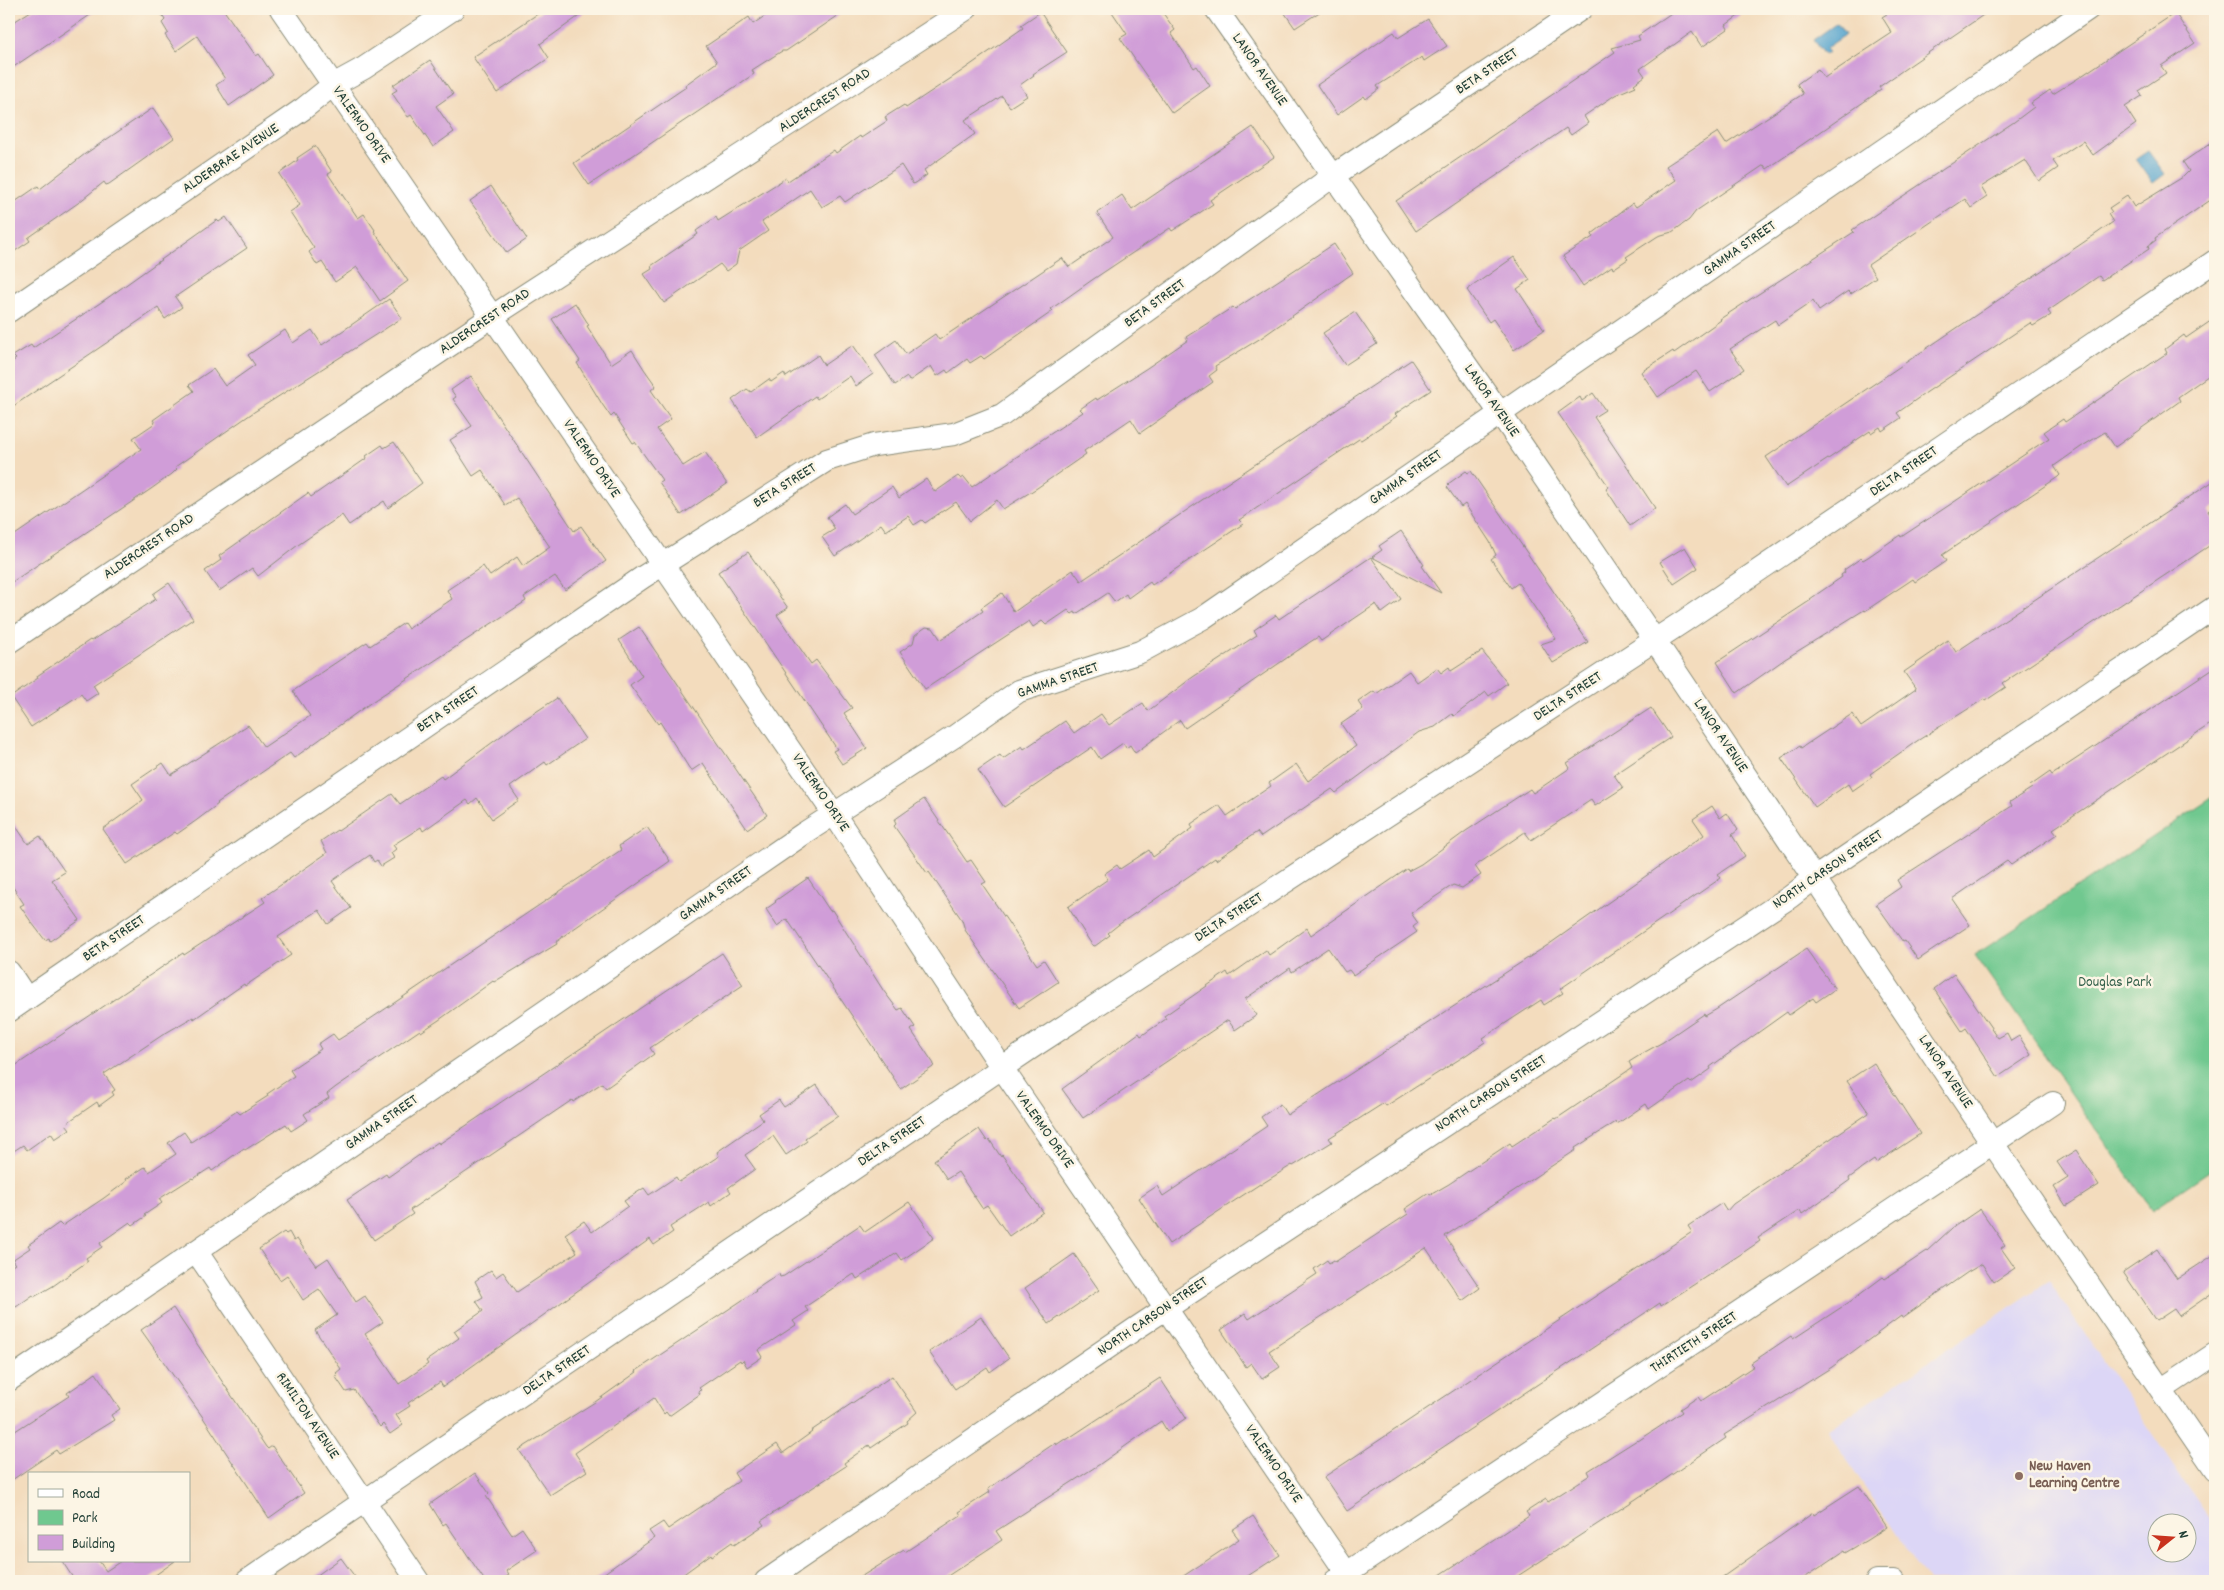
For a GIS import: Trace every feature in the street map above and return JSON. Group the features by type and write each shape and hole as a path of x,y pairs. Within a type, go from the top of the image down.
{"street":[{"name":"VALERMO DRIVE","path":"280,9 834,814 1002,1068 1167,1308 1344,1578"},
{"name":"ALDERBRAE AVENUE","path":"9,311 303,109 333,85 364,68 453,9"},
{"name":"ALDERCREST ROAD","path":"9,642 493,316 966,9"},
{"name":"LANOR AVENUE","path":"1216,9 1500,413 1654,638 1816,877 1993,1144 2215,1469"},
{"name":"BETA STREET","path":"18,1005 663,564 827,460 874,446 954,434 1002,415 1333,176 1580,9"},
{"name":"GAMMA STREET","path":"9,1380 834,814 1019,692 1140,652 1203,618 2088,9"},
{"name":"DELTA STREET","path":"247,1581 1002,1068 1654,638 1692,615 2215,261"},
{"name":"NORTH CARSON STREET","path":"766,1581 1167,1308 1781,902 2215,607"},
{"path":"9,972 18,1005"},
{"name":"THIRTIETH STREET","path":"1344,1578 2053,1104"},
{"name":"RIMILTON AVENUE","path":"196,1251 418,1581"},
{"path":"2161,1390 2215,1354"}],"shaded area":[{"name":"New Haven Learning Centre","path":"2049,1281 2215,1527 2215,1581 1928,1581 1827,1430"}],"green space":[{"name":"Douglas Park","path":"2215,796 2215,1167 2152,1210 1975,955"}],"water":[{"path":"1837,23 1845,35 1826,48 1828,52 1824,55 1813,40"},
{"path":"2148,151 2165,174 2153,183 2136,159"}],"building":[{"path":"34,9 99,9 9,70 9,25"},
{"path":"158,9 223,9 256,56 259,54 273,75 229,106 216,85 225,79 197,36 176,51 165,35 168,33 162,23 165,20"},
{"path":"545,9 589,9 540,44 549,58 497,93 473,57"},
{"path":"775,9 783,16 793,9 848,9 786,51 782,51 752,70 754,74 589,185 574,163 686,87 685,85 717,62 706,46 749,17 753,24"},
{"path":"1110,9 1160,9 1175,30 1171,33 1194,68 1197,66 1210,86 1172,113 1120,38 1127,34"},
{"path":"1282,9 1324,9 1295,28"},
{"path":"1677,9 1748,9 1726,25 1728,29 1702,47 1692,32 1640,69 1645,76 1634,84 1636,86 1615,95 1584,116 1588,123 1571,135 1566,128 1416,231 1396,201 1615,52 1612,48 1640,40 1638,36"},
{"path":"1895,9 1992,9 1879,87 1881,90 1767,169 1764,165 1696,211 1689,220 1672,232 1658,236 1626,257 1628,259 1613,269 1612,266 1583,286 1563,256 1593,237 1592,234 1633,203 1636,207 1676,180 1666,166 1718,132 1726,144 1803,94 1797,84 1818,69 1824,78 1892,33 1882,17"},
{"path":"1040,12 1067,52 1033,74 1020,85 1027,96 1010,107 1002,96 965,120 975,134 924,170 927,175 913,184 901,165 845,202 840,196 822,207 810,189 762,222 768,231 739,251 736,264 726,271 720,264 664,303 644,274 652,269 651,266 698,234 696,231 716,217 718,221 786,178 788,181 834,150 836,153 860,136 861,138 887,121 885,117 904,105 906,108 956,75 1023,28 1021,25"},
{"path":"2175,13 2195,43 2161,66 2166,73 2139,91 2142,96 2125,107 2136,124 2093,155 2083,141 2053,161 2058,168 2039,181 2025,160 1981,187 1987,197 1971,208 1965,199 1868,265 1876,277 1851,294 1848,291 1819,311 1813,301 1778,325 1775,320 1730,349 1744,369 1710,392 1696,371 1658,397 1641,372 1673,351 1674,353 1720,319 1854,232 1852,230 2014,122 2034,107 2031,103 2050,90 2053,94"},
{"path":"1428,19 1447,46 1424,61 1422,57 1377,86 1379,89 1366,99 1364,96 1337,115 1317,85 1394,32 1398,38"},
{"path":"430,60 453,94 436,106 454,132 433,147 411,115 408,117 392,93 397,90 393,85"},
{"path":"153,108 174,138 109,184 106,185 104,182 28,238 30,241 9,255 9,206 38,186 40,189 85,154"},
{"path":"1253,127 1274,157 1210,200 1213,204 1172,231 1170,228 1092,280 1051,309 1053,311 984,359 981,356 970,363 967,359 948,373 946,370 937,376 931,366 909,381 907,377 895,385 875,355 896,340 906,354 935,334 939,340 1062,258 1069,267 1113,237 1097,213 1122,195 1132,210"},
{"path":"2215,140 2215,197 2155,238 2156,240 2148,246 2149,249 2102,280 2099,276 2048,311 2051,315 2033,326 2030,323 1897,413 1901,418 1882,431 1880,427 1871,433 1870,431 1786,487 1766,457 2113,222 2108,214 2112,212 2109,208 2127,196 2134,207 2183,177 2189,171 2183,162"},
{"path":"315,146 332,172 328,174 358,218 364,214 408,281 380,301 357,267 335,282 322,262 317,265 309,252 314,248 290,212 300,205 279,174 298,160 297,158"},
{"path":"491,186 527,239 507,253 470,201"},
{"path":"226,217 247,248 175,297 182,307 165,319 158,308 9,409 9,364 16,359 13,356 31,345 33,348 217,220 219,222"},
{"path":"1334,244 1353,273 1261,338 1215,366 1217,370 1209,376 1213,382 1140,433 1131,419 1084,451 1086,454 1037,488 1003,509 997,500 970,521 956,502 925,523 922,520 914,525 908,516 886,531 881,524 835,556 822,537 835,529 827,517 845,504 852,514 892,487 899,498 926,479 935,492 958,476 961,479 964,477 972,487 1083,412 1080,409 1096,398 1097,400 1188,340 1186,337 1233,307 1235,309"},
{"path":"1514,257 1530,280 1517,289 1544,330 1514,350 1493,319 1489,322 1467,290"},
{"path":"389,299 402,318 254,412 175,467 177,469 172,474 151,489 9,584 9,539 141,449 133,438 155,423 153,420 194,391 189,385 213,369 225,386 255,365 248,355 285,330 293,343 312,330 322,345"},
{"path":"575,303 611,364 632,350 656,386 651,390 671,419 657,429 683,466 705,452 727,484 681,515 659,482 662,480 635,442 633,443 614,414 611,417 602,404 577,363 580,361 552,319"},
{"path":"1355,312 1377,344 1345,365 1323,333"},
{"path":"2215,318 2215,371 2178,397 2180,401 2115,447 2105,432 2081,447 2054,466 2060,475 2058,477 1942,555 1946,561 1915,582 1913,579 1865,611 1785,659 1737,693 1717,662 1811,600 1842,577 1841,575 1845,572 1844,570 1861,558 1863,560 1900,535 1901,537 2049,438 2044,432 2063,419 2065,422 2167,353 2165,349 2184,335 2186,338"},
{"path":"853,345 873,374 856,386 850,376 817,399 815,396 757,437 732,400 747,389 751,392 769,379 771,382 784,373 786,377 818,355 824,365"},
{"path":"1411,360 1431,390 1395,414 1397,416 1361,440 1359,439 1239,520 1243,524 1152,585 1150,582 1128,598 1126,594 1115,602 1108,593 1076,614 1075,612 1072,614 1068,610 1046,625 1042,621 1033,627 1029,621 925,689 900,652 913,643 915,635 926,627 933,628 941,640 983,611 981,608 1002,593 1014,612 1073,570 1081,581"},
{"path":"471,376 574,531 581,526 606,561 565,590 555,576 524,597 526,601 373,701 294,758 290,753 217,803 177,834 175,832 127,864 103,829 143,800 132,784 163,763 171,775 248,725 264,747 310,716 293,691 367,642 370,646 404,623 408,629 452,599 447,590 483,566 490,576 517,557 523,566 550,547 517,498 505,505 482,470 473,476 450,440 472,426 453,399 456,397 451,390"},
{"path":"1593,393 1605,410 1594,417 1655,508 1630,526 1606,489 1609,487 1558,413 1580,397 1582,401"},
{"path":"394,442 422,483 388,508 384,501 349,525 342,515 298,545 258,576 252,568 219,591 205,571 221,560 219,556 308,493 311,497 367,458 366,456 382,445 384,448"},
{"path":"1466,471 1468,473 1471,471 1588,642 1553,663 1541,644 1556,639 1518,583 1511,588 1491,559 1496,555 1490,542 1465,504 1461,507 1447,487 1448,484"},
{"path":"2215,480 2215,506 2208,511 2215,522 2215,542 2003,683 2006,687 1917,741 1870,774 1872,777 1852,791 1848,784 1815,807 1781,758 1800,746 1801,748 1852,714 1861,727 1916,689 1904,672 1935,649 1948,640 1956,652"},
{"path":"1401,531 1441,593 1372,557 1382,550 1379,546"},
{"path":"1685,547 1698,568 1674,584 1660,562"},
{"path":"748,552 788,608 777,615 811,664 816,660 852,708 844,713 867,748 842,764 833,751 837,749 718,572"},
{"path":"1371,557 1401,599 1382,613 1376,604 1321,641 1318,637 1185,728 1180,720 1135,753 1130,745 1126,748 1123,743 1100,759 1092,747 1004,807 978,770 1000,755 1003,759 1022,746 1024,749 1065,721 1074,733 1101,714 1109,725 1143,703 1148,711 1193,677 1257,635 1254,630 1276,615 1279,619"},
{"path":"169,583 193,619 93,685 98,693 86,701 81,694 31,727 11,697 38,678 37,676 90,640 156,599 153,594"},
{"path":"639,627 767,815 747,829 703,763 691,771 660,722 658,724 630,685 642,676 619,640"},
{"path":"1482,651 1507,683 1489,696 1486,692 1454,716 1452,714 1435,727 1419,732 1336,793 1332,789 1261,837 1257,832 1216,860 1215,858 1118,925 1108,933 1110,935 1095,946 1092,945 1068,907 1108,879 1104,874 1117,865 1120,869 1149,850 1153,857 1193,828 1191,824 1219,805 1227,816 1271,786 1269,783 1296,764 1308,781 1356,746 1341,724 1363,709 1358,702 1374,691 1376,694 1409,671 1417,682 1437,668 1441,673 1449,667 1451,671"},
{"path":"2215,667 2215,721 2053,829 2057,834 2011,865 2007,861 1952,899 1970,925 1918,960 1876,904 1901,887 1897,880 2012,806 2010,802 2032,788 2030,786 2050,772 2052,775"},
{"path":"557,698 585,739 547,765 545,762 510,787 519,800 492,819 477,798 470,804 467,800 423,831 421,827 393,845 396,849 391,853 394,858 381,866 377,860 374,862 370,855 332,881 351,908 328,924 319,910 278,937 291,955 245,986 244,984 194,1019 193,1017 164,1034 104,1074 115,1090 112,1092 114,1095 99,1106 97,1102 68,1122 66,1124 70,1129 55,1139 51,1133 27,1150 23,1145 9,1154 9,1070 183,953 184,955 265,902 262,898 327,853 321,841 337,830 392,794 400,804 441,776 443,779 516,725"},
{"path":"1651,708 1671,737 1614,775 1623,788 1595,806 1591,800 1531,840 1525,832 1475,866 1481,875 1462,888 1453,885 1411,913 1418,923 1413,927 1417,932 1353,975 1349,970 1345,972 1328,948 1292,972 1290,968 1245,999 1257,1015 1235,1030 1228,1020 1083,1118 1062,1089 1139,1033 1141,1036 1166,1019 1164,1016 1227,972 1229,976 1266,950 1269,955 1307,928 1311,935 1407,869 1408,871 1421,864 1466,831 1530,789 1533,793 1570,768 1567,763"},
{"path":"924,799 967,862 971,860 986,882 982,884 1037,965 1044,960 1058,982 1019,1008 965,930 962,920 894,826 896,824 894,820"},
{"path":"1712,806 1720,818 1727,813 1738,830 1732,835 1745,856 1718,874 1721,878 1560,989 1563,993 1544,1005 1541,1000 1483,1038 1485,1042 1466,1055 1386,1106 1384,1103 1329,1138 1332,1142 1260,1184 1169,1244 1139,1198 1157,1186 1163,1196 1267,1126 1261,1117 1280,1104 1287,1115 1548,945 1704,835 1693,819"},
{"path":"9,816 28,844 40,836 65,872 52,880 80,920 50,941 49,938 45,940 20,906 24,904 9,881"},
{"path":"647,827 670,861 562,937 556,942 557,944 493,981 439,1020 421,1032 420,1030 336,1087 327,1094 329,1098 304,1114 308,1120 291,1131 286,1124 245,1150 244,1148 212,1171 210,1168 159,1199 162,1203 144,1215 146,1216 133,1225 130,1222 100,1243 102,1247 86,1258 88,1261 53,1286 34,1297 33,1295 16,1307 9,1296 9,1268 15,1264 12,1260 30,1248 28,1245 59,1223 62,1226 104,1198 127,1181 126,1179 145,1167 149,1172 176,1154 168,1143 184,1132 191,1142 237,1111 240,1114 268,1096 267,1094 294,1076 290,1070 321,1049 318,1044 333,1034 338,1040 354,1030 621,850 619,846"},
{"path":"808,878 830,911 832,910 883,990 898,1010 902,1008 915,1027 911,1030 934,1064 933,1067 901,1089 787,919 777,926 766,909"},
{"path":"1806,949 1835,989 1816,1002 1813,998 1789,1015 1787,1012 1710,1067 1711,1069 1691,1083 1689,1081 1649,1109 1646,1104 1617,1124 1616,1122 1445,1236 1480,1288 1462,1301 1426,1248 1269,1351 1280,1367 1262,1379 1251,1363 1246,1367 1221,1330 1245,1313 1249,1319 1317,1274 1314,1269 1327,1260 1329,1263 1334,1260 1335,1262 1408,1214 1405,1209 1429,1193 1430,1195 1449,1184 1510,1143 1512,1146 1556,1119 1632,1068 1629,1062 1704,1014 1705,1016 1717,1009"},
{"path":"722,953 743,985 650,1048 654,1054 606,1088 602,1083 573,1102 572,1100 410,1210 413,1214 374,1240 347,1200 386,1174 388,1177 438,1142 439,1144"},
{"path":"1954,974 1998,1038 2007,1033 2011,1041 2019,1036 2031,1055 1998,1077 1966,1028 1962,1031 1934,989"},
{"path":"1874,1063 1920,1134 1876,1163 1874,1160 1849,1178 1850,1180 1802,1214 1800,1210 1758,1238 1760,1241 1741,1254 1661,1306 1660,1303 1347,1511 1324,1477 1692,1232 1688,1226 1722,1203 1727,1211 1733,1204 1869,1113 1847,1081"},
{"path":"817,1085 838,1116 805,1138 807,1141 786,1155 773,1136 745,1155 755,1169 728,1188 731,1192 711,1206 709,1202 670,1227 673,1232 654,1245 650,1239 443,1387 440,1382 408,1403 410,1406 396,1415 403,1425 390,1434 383,1424 380,1427 354,1390 346,1392 335,1376 338,1375 336,1373 341,1369 315,1330 337,1315 319,1289 303,1300 287,1275 280,1280 259,1249 284,1232 286,1234 289,1232 294,1241 297,1239 316,1266 328,1258 356,1302 365,1296 383,1322 365,1334 399,1384 428,1364 426,1361 459,1338 454,1331 483,1311 476,1301 483,1297 475,1281 491,1270 496,1277 503,1272 517,1292 577,1252 565,1234 584,1221 592,1232 628,1206 624,1201 644,1188 649,1195 676,1177 679,1182 719,1156 717,1152 763,1120 759,1114 779,1100 784,1107"},
{"path":"979,1129 987,1141 989,1139 1001,1157 1002,1155 1043,1212 1009,1236 987,1205 982,1208 958,1172 947,1179 934,1160"},
{"path":"2076,1150 2099,1185 2066,1206 2054,1187 2068,1178 2057,1162"},
{"path":"909,1202 934,1238 902,1260 897,1253 857,1279 854,1274 805,1307 808,1311 793,1321 796,1325 758,1350 762,1357 747,1367 743,1360 741,1362 740,1360 699,1388 701,1390 698,1391 700,1394 669,1416 666,1412 664,1414 654,1398 575,1453 587,1471 550,1495 519,1450 595,1402 636,1371 779,1274 780,1277 784,1276 860,1225 865,1232"},
{"path":"1980,1209 2005,1245 2001,1248 2015,1268 1994,1282 1982,1264 1968,1272 1902,1318 1901,1316 1832,1367 1724,1435 1726,1438 1510,1581 1431,1581 1529,1516 1526,1512 1546,1499 1548,1502 1590,1475 1588,1471 1682,1412 1680,1409 1698,1397 1701,1401 1754,1366 1751,1363 1791,1336 1793,1339 1851,1301 1883,1277 1885,1279 1927,1251 1952,1228"},
{"path":"2157,1249 2177,1279 2215,1254 2215,1291 2179,1316 2174,1309 2156,1321 2123,1272"},
{"path":"1074,1254 1099,1290 1049,1324 1025,1288"},
{"path":"173,1308 266,1447 268,1449 272,1446 304,1493 269,1518 202,1416 141,1330"},
{"path":"981,1317 1009,1358 990,1372 987,1367 955,1389 929,1352"},
{"path":"96,1373 120,1409 111,1415 114,1420 59,1454 56,1450 9,1482 9,1435 69,1396 67,1393"},
{"path":"892,1376 917,1412 907,1421 908,1423 871,1448 869,1445 844,1463 846,1466 761,1521 764,1525 734,1545 732,1542 712,1556 711,1554 674,1581 593,1581 654,1538 649,1531 663,1522 668,1529 739,1481 734,1473 777,1444 783,1453 811,1431"},
{"path":"1160,1378 1186,1418 1167,1431 1161,1421 1100,1464 996,1531 1002,1540 940,1581 854,1581 904,1550 905,1552 961,1515 959,1512 990,1492 988,1489 1021,1466 1055,1443 1056,1445 1066,1440"},
{"path":"475,1473 489,1493 486,1496 512,1535 522,1528 537,1550 506,1571 509,1575 500,1581 485,1581 446,1523 443,1525 430,1504"},
{"path":"1859,1486 1887,1527 1845,1553 1844,1551 1800,1581 1717,1581 1813,1513 1814,1515"},
{"path":"1253,1516 1280,1555 1240,1581 1176,1581 1239,1539 1232,1530"},
{"path":"341,1558 358,1581 309,1581"},
{"path":"63,1562 100,1562 106,1571 120,1562 174,1562 147,1581 75,1581"}],"place":[{"name":"New Haven Learning Centre","path":"2019,1476"}]}
